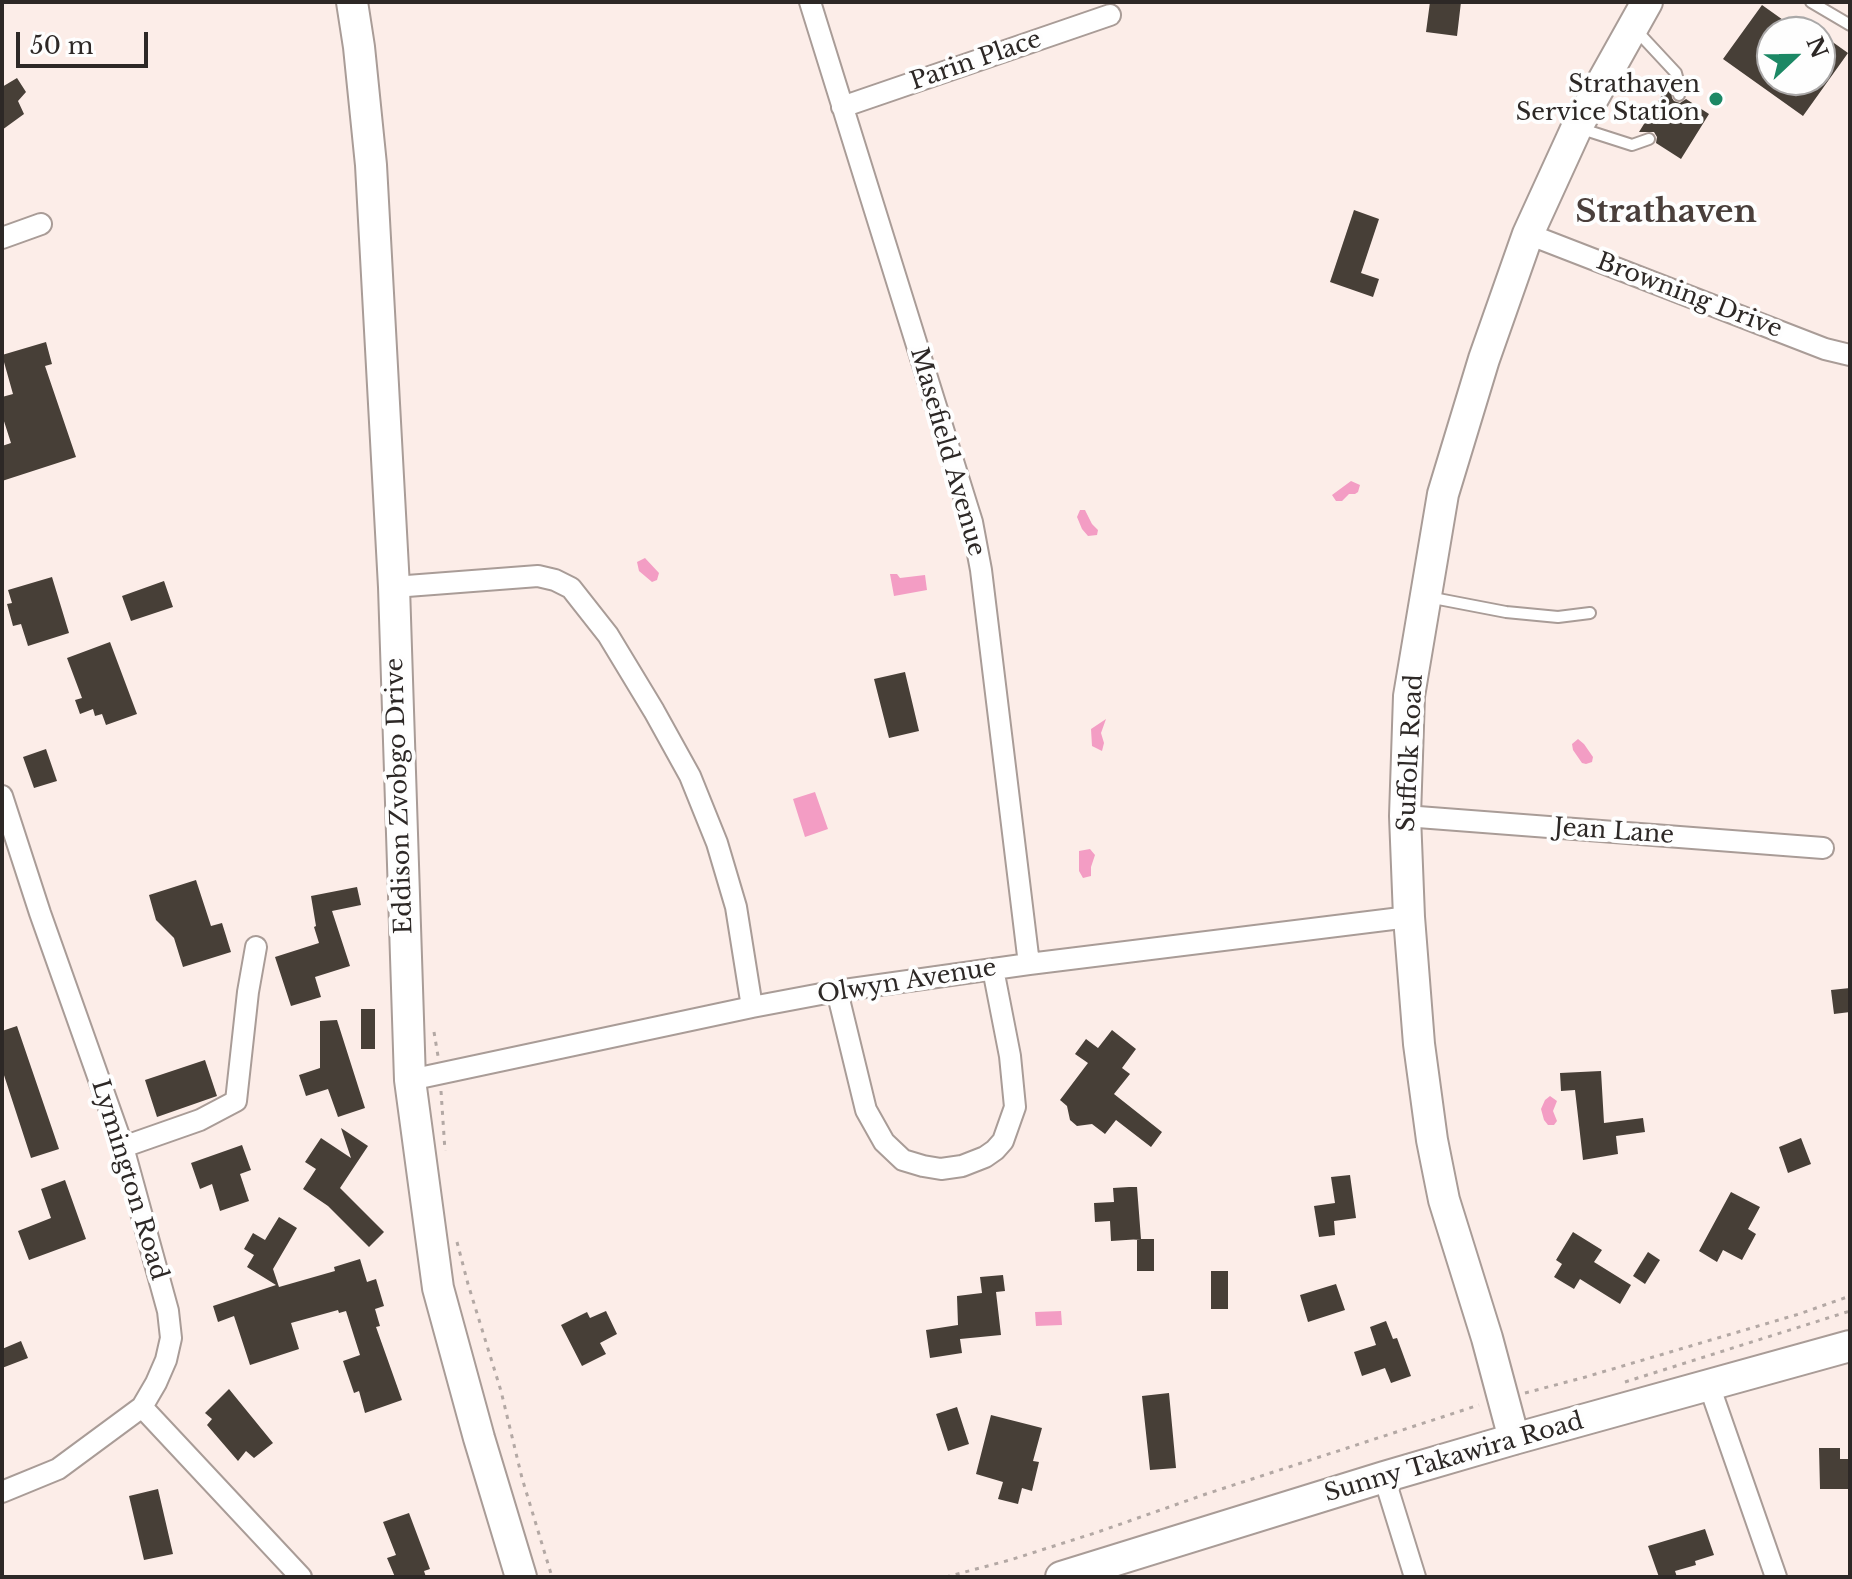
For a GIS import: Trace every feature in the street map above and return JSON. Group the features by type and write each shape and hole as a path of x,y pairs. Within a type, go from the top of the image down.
{"street":[{"name":"Eddison Zvobgo Drive","path":"352,2 371,165 394,587 410,1080 438,1288 521,1577"},
{"name":"Masefield Avenue","path":"810,2 972,522 981,570 1029,964"},
{"name":"Suffolk Road","path":"1514,1439 1487,1338 1444,1200 1432,1140 1419,1044 1409,917 1405,816 1409,696 1443,494 1484,359 1528,234 1577,127 1640,14"},
{"name":"Parin Place","path":"842,107 1110,15"},
{"path":"2,238 41,224"},
{"name":"Browning Drive","path":"1528,234 1825,349 1850,355"},
{"path":"394,587 538,576 571,588 608,635 690,776 717,843 736,907 752,1007"},
{"name":"Lymington Road","path":"2,796 123,1147 168,1311 171,1338 166,1360 142,1407 58,1469 2,1492"},
{"name":"Jean Lane","path":"1405,816 1823,848"},
{"name":"Olwyn Avenue","path":"410,1080 837,991 1409,917"},
{"path":"123,1147 200,1120 236,1101 256,947"},
{"path":"837,991 866,1110 884,1142 903,1160 941,1169 962,1166 995,1150 1003,1141 1015,1107 1010,1056 993,969"},
{"name":"Sunny Takawira Road","path":"1062,1577 1384,1477 1850,1346"},
{"path":"1709,1385 1776,1577"},
{"path":"142,1407 301,1577"},
{"path":"1384,1477 1415,1577"}],"lane":[{"path":"1813,2 1850,25"},
{"path":"1640,14 1676,73 1679,95"},
{"path":"1577,127 1632,145 1649,139"},
{"path":"1426,597 1545,616 1590,613"}],"path":[{"path":"440,1074 446,1154"},
{"path":"456,1238 552,1577"},
{"path":"946,1577 1098,1532 1402,1429 1799,1314 1850,1296"}],"shaded area":[{"path":"1351,481 1360,485 1358,492 1336,501 1332,495"},
{"path":"1080,510 1085,510 1098,530 1097,535 1088,536 1082,529 1077,517"},
{"path":"645,558 659,573 657,580 652,582 639,571 637,562"},
{"path":"890,574 897,574 900,578 925,575 927,590 894,596"},
{"path":"1106,719 1101,733 1104,743 1102,751 1092,746 1091,729"},
{"path":"1578,739 1593,757 1592,762 1582,763 1573,750 1572,744"},
{"path":"815,792 828,829 805,837 793,799"},
{"path":"1090,849 1095,855 1091,876 1083,878 1079,871 1079,851"},
{"path":"1550,1096 1557,1101 1553,1111 1557,1121 1554,1125 1548,1125 1541,1109"},
{"path":"1061,1311 1062,1325 1036,1326 1035,1312"}],"building":[{"path":"1430,2 1461,2 1457,36 1426,32"},
{"path":"1762,5 1777,16 1756,16 1756,83 1723,59"},
{"path":"1836,44 1848,53 1836,70"},
{"path":"17,78 26,92 18,101 24,114 2,130 2,87"},
{"path":"1667,87 1674,101 1680,103 1686,99 1709,114 1681,159 1656,143 1654,132 1639,132"},
{"path":"1775,96 1817,96 1803,116"},
{"path":"1354,210 1379,219 1361,273 1379,279 1373,297 1330,282"},
{"path":"46,342 52,364 45,366 76,457 2,481 2,446 11,443 2,415 2,397 13,394 2,355"},
{"path":"52,577 69,633 28,646 21,624 13,626 7,604 12,603 8,590"},
{"path":"164,581 173,607 131,621 122,596"},
{"path":"110,642 137,714 106,725 102,714 95,716 93,709 80,714 75,700 82,698 67,658"},
{"path":"905,672 919,731 889,738 874,679"},
{"path":"46,749 57,781 34,788 23,757"},
{"path":"196,880 211,926 222,923 231,952 183,967 174,938 156,920 149,895"},
{"path":"357,887 361,905 332,911 350,966 315,977 321,997 291,1006 275,957 319,943 311,896"},
{"path":"1850,988 1850,1012 1834,1014 1831,990"},
{"path":"361,1009 375,1009 375,1049 361,1049"},
{"path":"337,1020 365,1108 338,1117 328,1089 306,1096 299,1075 320,1068 320,1021"},
{"path":"17,1026 59,1149 31,1158 2,1069 2,1031"},
{"path":"1112,1030 1136,1049 1122,1068 1130,1074 1114,1094 1162,1132 1151,1147 1116,1120 1105,1134 1092,1124 1077,1126 1070,1120 1067,1106 1060,1100 1088,1063 1075,1054 1086,1039 1098,1048"},
{"path":"205,1060 217,1096 157,1117 145,1080"},
{"path":"1601,1071 1604,1123 1643,1118 1645,1132 1616,1136 1618,1154 1583,1160 1575,1090 1561,1091 1560,1073"},
{"path":"341,1128 368,1146 340,1188 384,1232 369,1247 328,1206 303,1189 316,1169 305,1162 321,1138 351,1158"},
{"path":"1801,1138 1811,1164 1788,1173 1779,1147"},
{"path":"242,1145 251,1170 240,1174 249,1201 220,1211 212,1184 200,1189 191,1163"},
{"path":"1350,1175 1356,1218 1334,1221 1335,1235 1319,1237 1314,1206 1335,1203 1331,1177"},
{"path":"65,1180 86,1239 29,1260 18,1231 51,1218 41,1189"},
{"path":"1137,1187 1141,1239 1111,1241 1110,1221 1095,1222 1094,1203 1114,1202 1113,1188"},
{"path":"1731,1192 1760,1207 1748,1229 1756,1234 1742,1260 1723,1250 1717,1262 1699,1251"},
{"path":"279,1217 297,1228 273,1269 279,1287 335,1271 334,1267 360,1259 367,1282 376,1279 384,1306 375,1309 380,1326 376,1327 402,1400 365,1413 359,1391 354,1393 343,1361 360,1355 346,1311 339,1313 338,1310 291,1323 299,1349 250,1365 234,1316 218,1322 213,1306 276,1285 247,1267 254,1255 244,1249 253,1233 265,1240"},
{"path":"1573,1232 1602,1250 1594,1262 1631,1285 1620,1304 1580,1279 1574,1289 1554,1277 1562,1264 1556,1260"},
{"path":"1137,1239 1154,1239 1154,1271 1137,1271"},
{"path":"1648,1252 1660,1260 1645,1284 1633,1276"},
{"path":"1211,1271 1228,1271 1228,1309 1211,1309"},
{"path":"1003,1275 1005,1291 996,1292 1001,1335 960,1339 962,1353 930,1358 926,1330 958,1325 957,1296 982,1293 980,1277"},
{"path":"1336,1284 1345,1310 1308,1322 1300,1295"},
{"path":"606,1311 617,1334 600,1343 606,1354 582,1366 561,1325 587,1312 590,1318"},
{"path":"1386,1321 1393,1339 1397,1338 1411,1376 1391,1383 1385,1368 1362,1376 1354,1352 1376,1345 1370,1327"},
{"path":"21,1341 28,1358 2,1368 2,1349"},
{"path":"229,1389 273,1443 254,1458 246,1451 238,1461 207,1425 212,1419 205,1413"},
{"path":"1169,1393 1176,1468 1150,1470 1142,1396"},
{"path":"957,1407 969,1444 948,1451 936,1414"},
{"path":"991,1415 1042,1428 1033,1461 1039,1462 1032,1491 1022,1488 1018,1504 998,1499 1003,1482 976,1474"},
{"path":"1819,1448 1840,1448 1840,1459 1850,1459 1850,1489 1820,1489"},
{"path":"158,1489 173,1554 144,1560 129,1496"},
{"path":"409,1513 430,1569 424,1571 426,1577 395,1577 387,1558 396,1555 383,1522"},
{"path":"1705,1529 1714,1555 1695,1561 1696,1565 1675,1571 1677,1577 1659,1577 1648,1546"}],"place":[{"name":"Strathaven Service Station","path":"1716,99"}],"district":[{"name":"Strathaven","path":"1666,213"}]}
